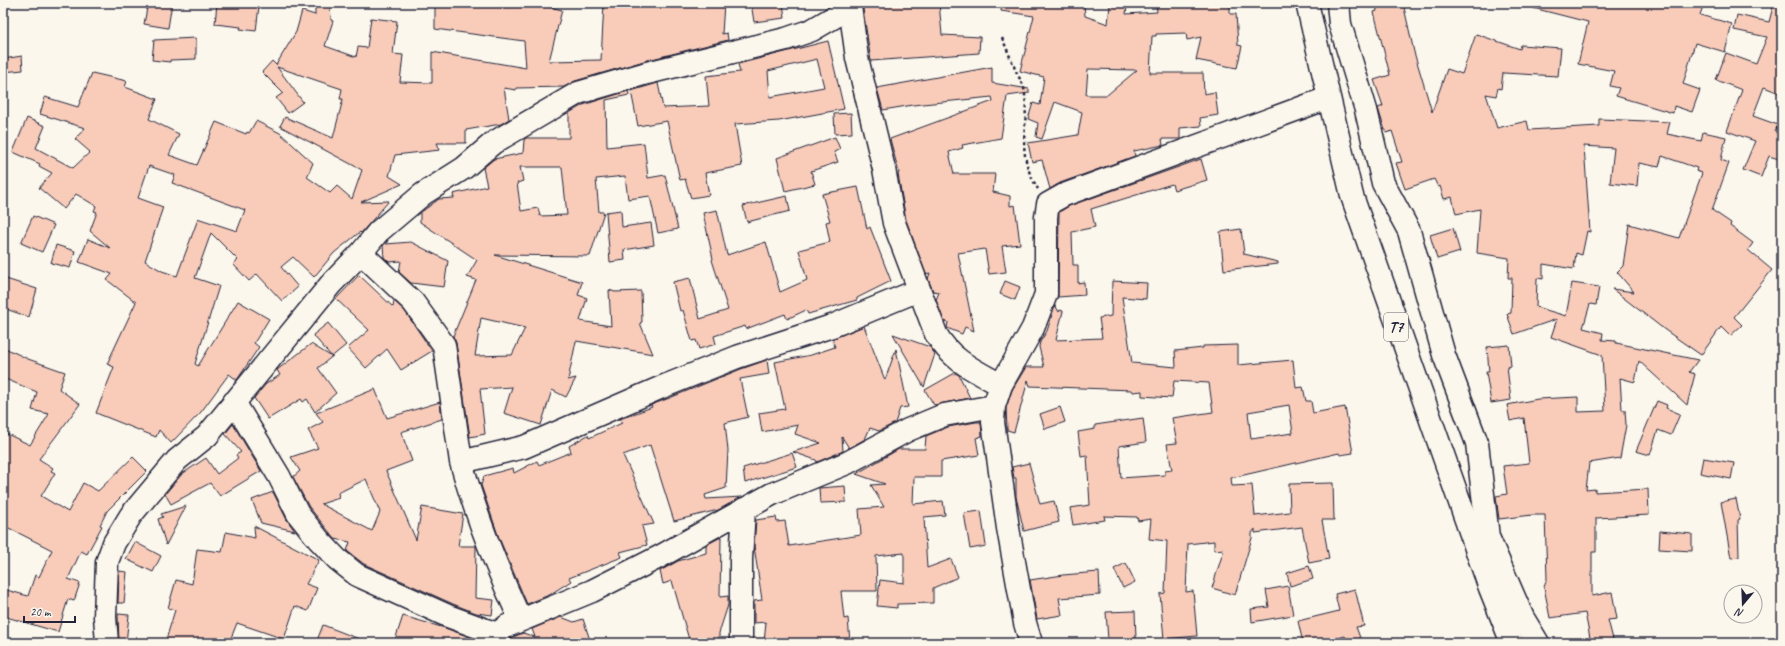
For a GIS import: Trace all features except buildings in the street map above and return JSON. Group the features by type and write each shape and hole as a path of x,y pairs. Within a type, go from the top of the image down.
{"main road":[{"name":"T7","path":"1307,3 1328,98 1357,211 1487,580 1512,643"},
{"path":"1338,3 1340,24 1366,110 1383,183 1409,231 1444,355 1477,443 1488,537 1522,618 1538,643"},
{"path":"107,643 105,616 107,562 114,543 131,515 177,460 207,436 331,284 361,253 378,232 423,194 464,168 493,143 578,93 647,73 786,39 812,30 836,16 851,4"},
{"path":"851,4 857,58 884,169 894,223 936,334 944,348 956,359 1001,385"},
{"path":"1031,643 1025,623 1008,528 993,422 994,406 1001,385 1033,328 1046,294 1046,217 1048,204 1064,195 1328,98"},
{"path":"361,253 413,302 444,345 462,462 476,514 520,619"},
{"path":"462,462 524,447 662,387 737,357 832,326 919,290"},
{"path":"234,402 279,476 298,514 337,559 357,575 495,638 520,619 592,591 661,556 772,494 847,463 908,430 944,415 994,406"},
{"path":"741,643 741,559 744,509"}],"path":[{"path":"1002,38 1010,54 1016,72 1024,86 1023,142 1026,166 1048,204"}]}
